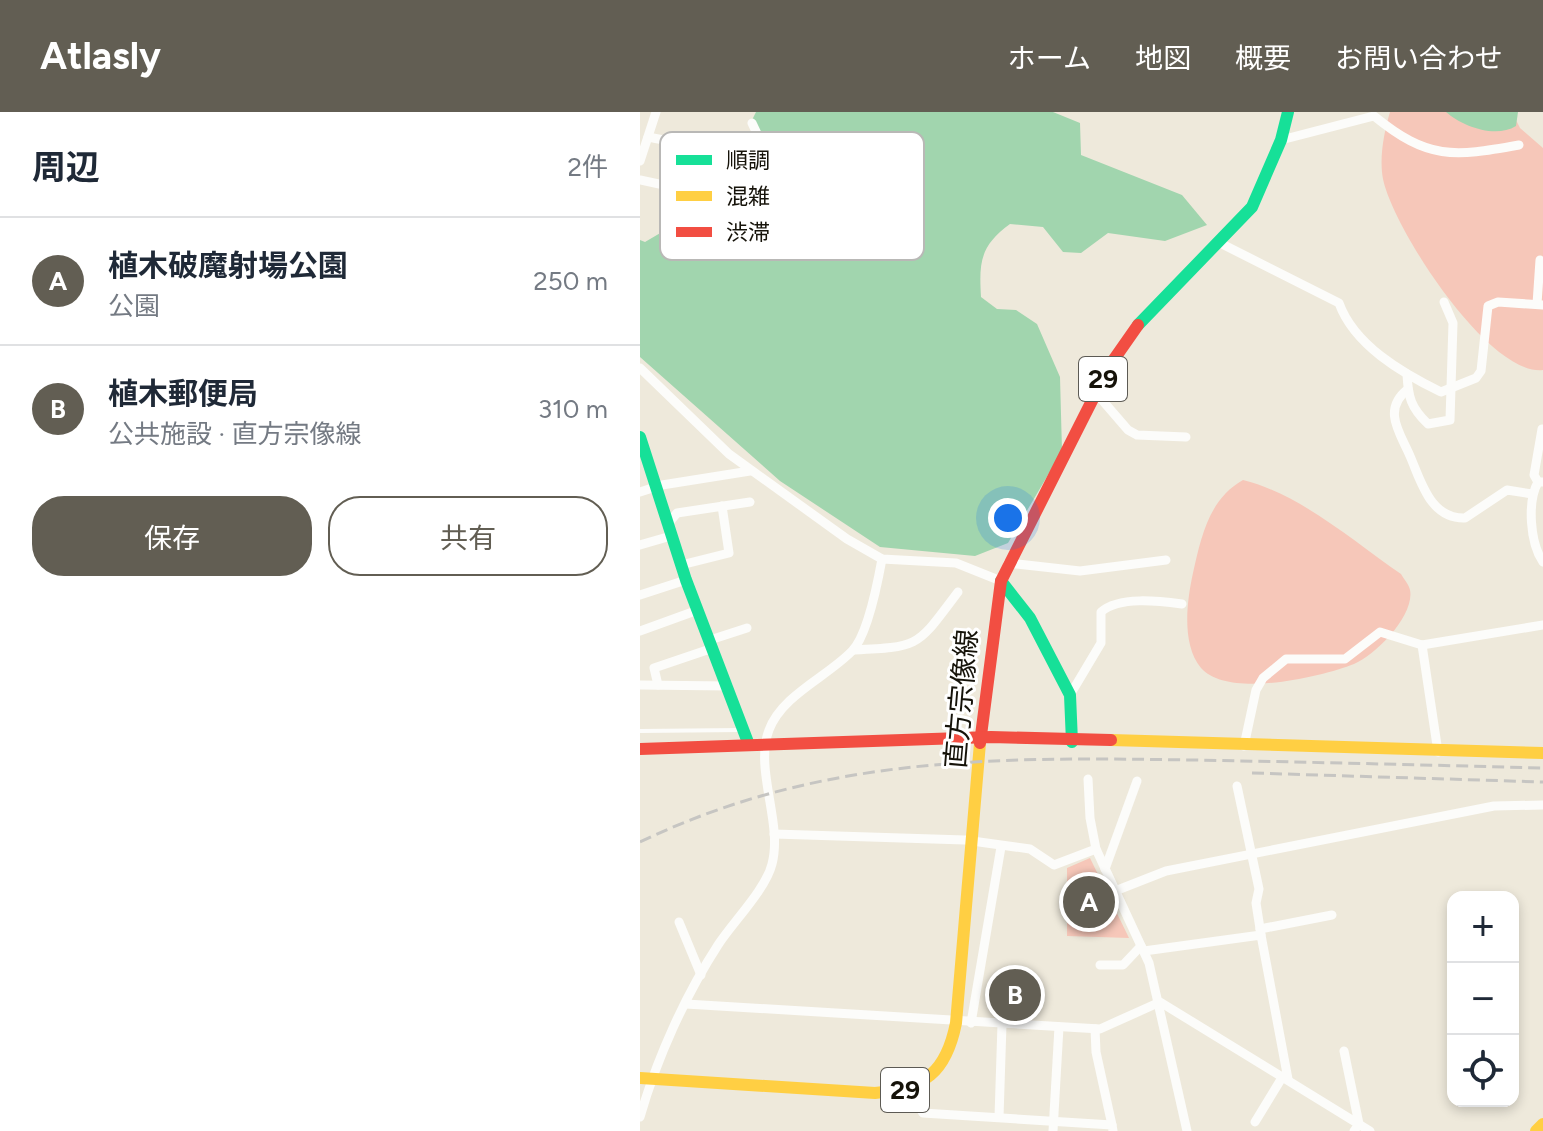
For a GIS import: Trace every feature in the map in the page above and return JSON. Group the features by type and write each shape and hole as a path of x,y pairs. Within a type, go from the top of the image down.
{"street":[{"path":"641,155 656,112"},
{"name":"直方宗像線","path":"907,1089 931,1077 953,1045 985,684 1001,581 1008,563 1110,365 1145,315 1220,243 1252,207 1281,140 1288,112"},
{"path":"1281,140 1374,116 1399,136 1430,152 1452,155 1519,145"},
{"path":"752,123 756,132"},
{"path":"648,137 660,140"},
{"path":"640,180 660,184"},
{"path":"1220,243 1339,303 1345,320 1387,361 1441,392 1476,378 1481,371 1488,306 1498,302 1540,304 1540,260"},
{"path":"1407,374 1410,405 1428,424 1450,420 1453,323 1444,302"},
{"path":"640,368 695,426 750,471 816,519 882,559 956,563 1001,581 1030,618 1070,695 1072,742"},
{"path":"1408,389 1397,401 1394,427 1412,458 1416,479 1436,506 1448,515 1465,518 1507,490 1532,494"},
{"path":"1096,393 1128,430 1137,435 1186,437"},
{"path":"1542,429 1534,475 1541,482 1532,494 1536,553 1543,562"},
{"path":"640,437 686,580 749,745"},
{"path":"640,492 750,471"},
{"path":"640,545 669,530 677,513 750,502"},
{"path":"681,565 729,553 722,506"},
{"path":"640,1117 646,1078 701,975 763,883 772,864 774,834 767,733 776,715 854,650 878,585 882,559"},
{"path":"1008,563 1080,571 1166,560"},
{"path":"640,595 686,580"},
{"path":"854,650 906,647 925,636 958,592"},
{"path":"1070,695 1101,643 1101,612 1107,606 1153,600 1182,604"},
{"path":"640,631 698,610"},
{"path":"1244,746 1256,690 1263,678 1286,659 1345,659 1380,632 1422,645 1543,625"},
{"path":"658,685 654,668 747,628"},
{"path":"1422,645 1438,752"},
{"path":"640,685 728,686"},
{"path":"640,749 991,737 1072,742 1543,753"},
{"path":"1088,779 1090,818 1096,849 1142,949 1160,1002 1187,1131"},
{"path":"1105,869 1137,781"},
{"path":"1237,786 1259,889 1256,903 1285,1078 1255,1122"},
{"path":"1115,891 1166,871 1494,806 1543,805"},
{"path":"774,834 965,840 1030,849 1054,865 1096,849"},
{"path":"971,1023 1001,847"},
{"path":"1100,965 1123,965 1142,949 1260,932 1332,915"},
{"path":"679,922 701,975"},
{"path":"686,1004 956,1023 1095,1029 1160,1002"},
{"path":"1160,1002 1285,1078 1356,1127 1370,1131"},
{"path":"999,1117 1002,1024"},
{"path":"1053,1126 1059,1027"},
{"path":"907,1089 923,1113 999,1117 1053,1126 1112,1128 1096,1052 1095,1029"},
{"path":"1344,1051 1356,1127"},
{"name":"29","path":"646,1078 840,1092 907,1089"},
{"path":"1536,1131 1543,1124"}],"lane":[{"path":"640,731 743,730"}],"shaded area":[{"path":"756,112 1053,112 1080,123 1081,155 1182,195 1207,225 1165,241 1108,233 1081,253 1063,252 1043,227 1010,224 987,248 981,264 981,297 997,309 1016,310 1037,324 1060,377 1062,451 1008,543 975,556 880,547 780,481 640,357 640,240 645,242 660,233 660,260 924,260 924,132 760,132 752,120"},
{"path":"1390,112 1512,112 1520,128 1543,148 1543,370 1521,366 1496,350 1471,325 1446,295 1404,230 1383,179 1383,145"},
{"path":"1446,112 1518,112 1516,126 1508,130 1489,131 1470,126"},
{"path":"1243,480 1305,507 1401,574 1408,584 1410,600 1400,622 1373,652 1354,664 1275,682 1232,682 1214,677 1201,668 1190,647 1188,635 1193,573 1203,533 1214,508 1231,488"},
{"path":"1090,858 1129,938 1067,936 1067,868"}],"railway":[{"path":"640,842 708,813 775,792 843,777 911,767 1049,759 1119,759 1543,768"},
{"path":"1252,773 1543,782"}],"traffic: fast":[{"path":"1138,325 1252,207 1281,140 1288,112"},
{"path":"640,437 686,580 749,745"},
{"path":"1001,581 1030,618 1070,695 1072,742"}],"traffic: slow":[{"path":"1111,740 1543,753"},
{"path":"640,1078 875,1093 907,1087 930,1075 946,1054 956,1023 980,743"},
{"path":"1536,1131 1543,1124"}],"traffic: jam":[{"path":"980,743 1001,581 1110,365 1138,325"},
{"path":"640,749 991,737 1111,740"}],"place":[{"name":"植木破魔射場公園","path":"1089,902"},
{"name":"植木郵便局","path":"1015,995"}]}
